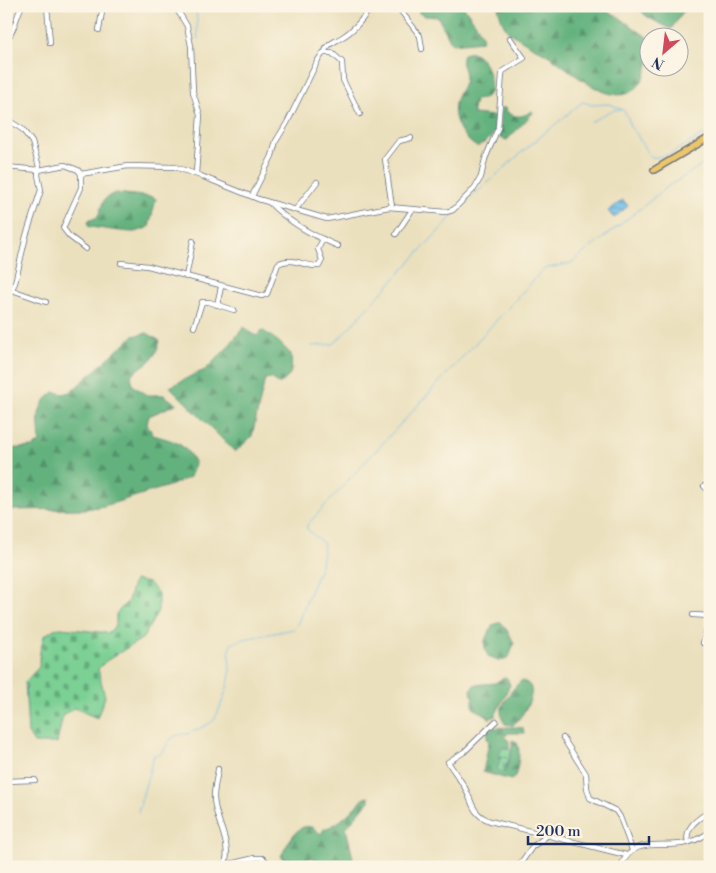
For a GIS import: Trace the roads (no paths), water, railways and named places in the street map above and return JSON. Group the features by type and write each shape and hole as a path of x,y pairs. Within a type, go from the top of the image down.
{"main road":[{"path":"654,170 710,137"}],"street":[{"path":"6,41 14,30 22,6"},
{"path":"47,6 50,43"},
{"path":"98,30 103,6"},
{"path":"175,6 187,26 191,46 192,92 200,115 196,174"},
{"path":"252,196 272,156 276,141 318,60 328,45 350,33 372,6"},
{"path":"396,6 420,36 422,49"},
{"path":"81,174 128,166 175,168 196,174 269,202 327,219 392,207 446,212 452,210 478,184 484,159 498,128 502,74 524,58 510,38"},
{"path":"324,53 332,53 342,62 343,80 360,114"},
{"path":"6,119 22,129 30,138 39,167 41,190 26,236 12,290 6,301"},
{"path":"392,207 385,158 399,141 411,138"},
{"path":"6,167 38,170 69,165 78,170 81,174 81,188 63,228 69,236 86,249"},
{"path":"295,210 318,182"},
{"path":"269,202 279,212 338,246"},
{"path":"396,234 412,210"},
{"path":"121,263 148,266 265,296 269,291 278,264 289,260 319,266 322,260 319,246 323,239"},
{"path":"186,277 193,241"},
{"path":"217,305 221,286"},
{"path":"12,290 46,302"},
{"path":"194,327 202,302 234,310"},
{"path":"704,486 710,492"},
{"path":"693,616 710,617 703,643"},
{"path":"496,721 464,752 448,762 464,787 472,807 481,817 626,855"},
{"path":"563,738 586,774 590,798 616,811 632,850"},
{"path":"218,769 214,798 218,818 227,841 225,865"},
{"path":"6,781 35,780"},
{"path":"688,843 687,833 690,827 710,811"},
{"path":"620,867 626,855 644,845 688,843 702,838 710,832"},
{"path":"518,867 532,847 548,835"},
{"path":"216,867 262,858 274,867"}],"water":[{"path":"623,200 628,206 614,218 608,211"}],"waterway":[{"path":"196,6 198,39"},
{"path":"312,346 334,344 463,205 522,152 583,102 592,105 610,104 623,110 628,117 630,127 636,133 649,156 653,158 670,154 710,131"},
{"path":"591,122 609,112 621,110"},
{"path":"297,625 321,565 324,544 307,529 307,525 544,269 571,263 667,187 710,160"},
{"path":"138,812 154,755 163,752 174,737 187,734 209,724 217,714 230,675 229,656 231,644 244,639 294,629"}]}
